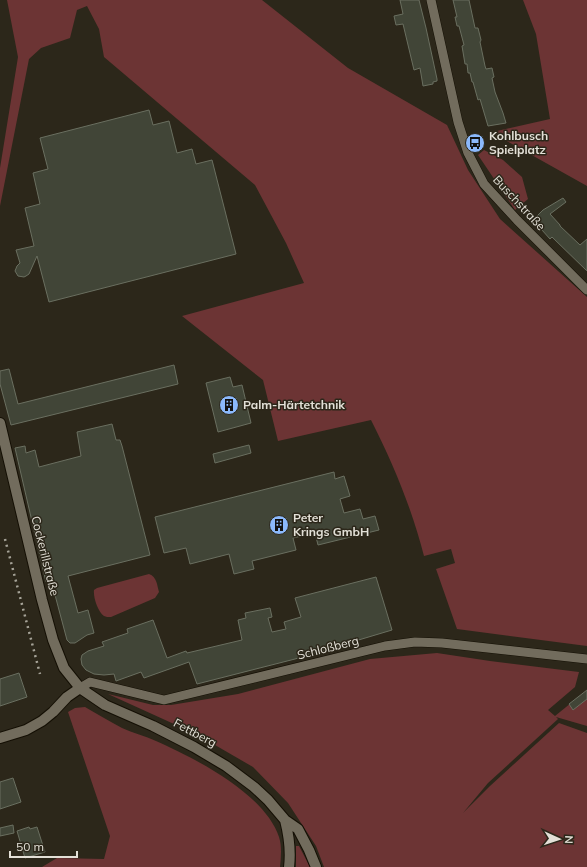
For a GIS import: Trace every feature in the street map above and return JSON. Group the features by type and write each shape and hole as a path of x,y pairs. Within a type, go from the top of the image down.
{"main road":[{"name":"Cockerillstraße","path":"0,423 53,640 64,668 80,688"},
{"path":"0,738 26,730 42,721 67,697 80,688"},
{"name":"Fettberg","path":"80,688 105,705 194,747 226,766 254,786 285,820 298,829 316,867"},
{"name":"Fettberg","path":"285,820 291,854 289,867"}],"street":[{"name":"Buschstraße","path":"431,0 458,122 468,153 484,184 517,220 587,290"},
{"name":"Schloßberg","path":"80,688 90,682 164,700 385,646 415,642 442,643 587,659"}],"shaded area":[{"path":"7,0 262,0 348,68 447,125 468,170 500,219 587,297 587,646 457,629 436,569 455,563 451,549 424,556 414,521 401,486 371,420 278,441 263,380 182,316 304,283 286,243 255,185 104,57 99,29 87,6 77,10 70,38 41,48 29,59 0,206 0,168 18,57"},
{"path":"523,0 587,0 587,186 496,135 497,131 550,119 536,34"},
{"path":"484,150 503,160 522,177 528,199 515,210 478,155"},
{"path":"149,574 154,577 159,592 155,598 111,617 106,617 102,614 96,604 94,590"},
{"path":"437,653 579,672 575,687 548,710 555,716 587,690 587,726 556,717 558,719 488,783 463,813 490,786 559,723 587,733 587,867 324,867 316,846 288,803 253,767 196,734 108,694 153,705 171,705 238,694 370,659"},
{"path":"85,707 122,728 156,741 190,757 227,779 244,792 259,806 271,821 279,837 281,848 280,867 42,867 57,858 104,859 110,836 68,712 75,708"},
{"path":"296,846 299,846 310,867 296,867"}],"building":[{"path":"400,0 419,0 437,79 437,81 433,82 433,84 423,86 420,68 414,70 403,24 396,25 394,16 403,14"},
{"path":"453,0 469,0 475,28 478,28 481,40 480,42 485,66 486,69 492,68 494,77 492,78 495,92 506,123 488,126 480,99 478,100 470,73 468,73 467,64 465,64 462,46 464,45 459,26 457,26 455,17 457,17"},
{"path":"149,110 153,125 169,121 177,153 192,149 196,164 212,160 236,254 49,302 37,256 29,274 24,277 18,276 15,271 20,263 16,250 34,246 25,208 40,204 33,173 48,169 40,138"},
{"path":"563,198 566,202 550,214 580,245 587,239 587,271 552,237 550,239 533,220 543,210"},
{"path":"174,365 178,384 11,425 0,384 0,371 9,369 18,404"},
{"name":"Palm-Härtetchnik","path":"230,377 233,387 242,385 251,423 218,432 206,383"},
{"path":"112,424 116,440 120,440 122,446 150,555 68,576 78,613 88,610 94,633 87,635 75,643 70,643 67,640 51,580 46,582 15,448 25,446 26,453 35,450 39,467 81,456 77,432"},
{"path":"249,445 251,453 215,463 213,454"},
{"name":"Peter Krings GmbH","path":"334,472 335,479 344,476 350,496 340,499 344,513 360,509 363,519 375,516 379,530 318,545 315,533 293,538 296,550 252,561 254,569 234,574 229,554 190,564 186,548 164,553 155,517"},
{"path":"376,577 392,630 295,659 197,684 189,662 144,678 141,672 116,681 114,674 94,674 86,670 82,665 82,655 88,651 104,646 102,642 128,633 127,629 153,620 167,658 186,651 187,653 242,640 238,620 246,618 245,613 270,608 272,617 268,618 272,632 286,629 284,622 301,617 295,598"},
{"path":"19,673 27,697 0,706 0,679"},
{"path":"587,690 587,699 573,710 569,704"},
{"path":"13,778 21,802 0,809 0,782"},
{"path":"13,825 14,833 0,836 0,828"},
{"path":"29,827 30,829 37,827 45,852 25,858 17,831"}],"railway":[{"path":"5,539 40,674"}],"place":[{"name":"Kohlbusch Spielplatz","path":"475,143"},
{"name":"Palm-Härtetchnik","path":"229,405"},
{"name":"Peter Krings GmbH","path":"279,525"}]}
